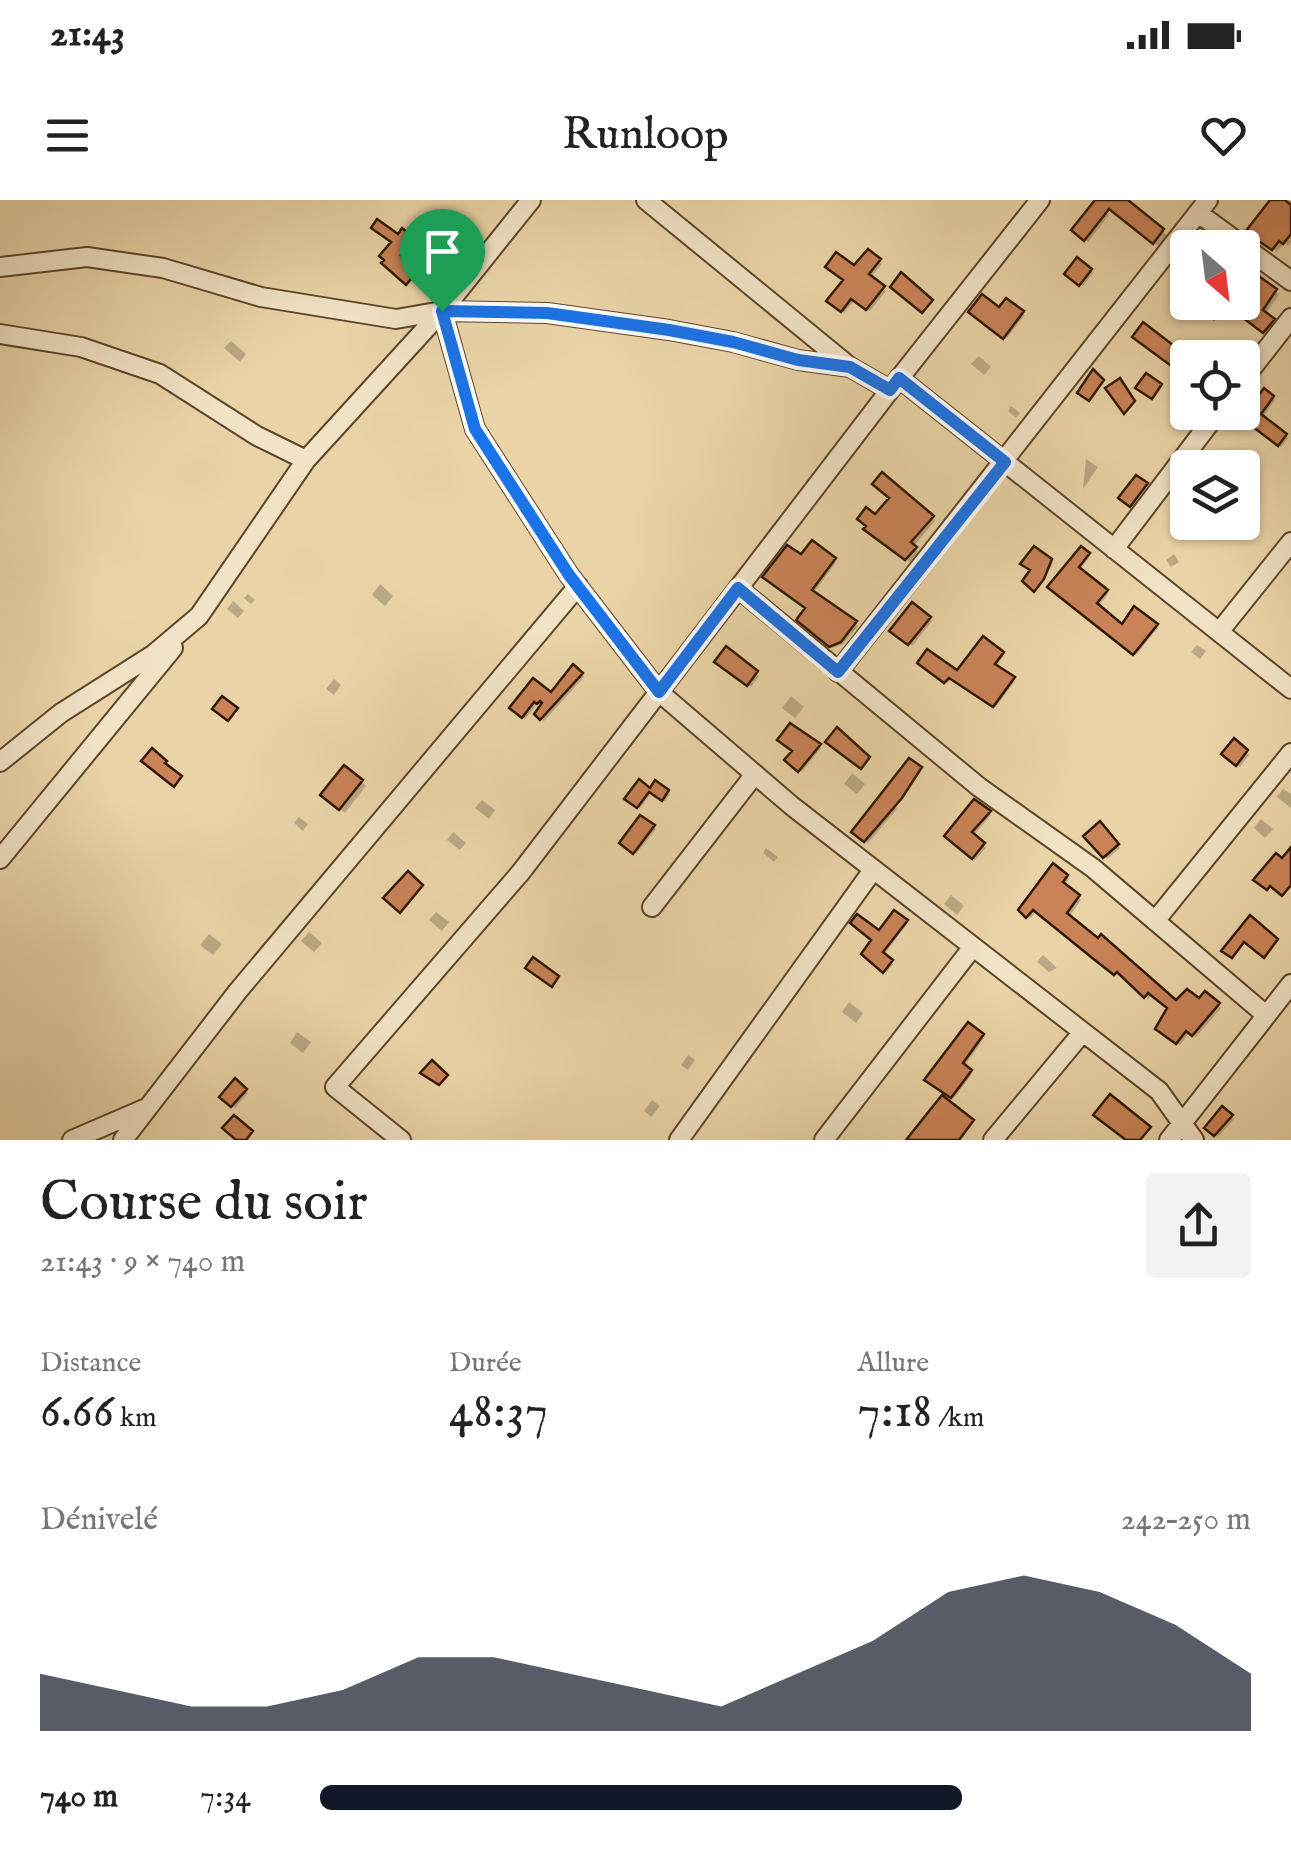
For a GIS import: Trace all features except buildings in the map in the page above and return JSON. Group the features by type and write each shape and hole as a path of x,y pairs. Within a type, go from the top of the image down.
{"street":[{"path":"0,859 199,616 306,460 442,311 531,200"},
{"path":"646,200 850,367"},
{"path":"400,1140 335,1088 521,872 1038,201"},
{"path":"838,672 1203,206 1291,281"},
{"path":"0,267 88,256 164,268 260,296 376,316 396,318 442,311 547,313 669,330 798,360 850,367 894,384 1005,462 1291,689"},
{"path":"442,311 475,429 578,586 659,692 873,870 1160,1091 1194,1140"},
{"path":"1260,358 1291,318"},
{"path":"0,334 81,347 160,374 257,436 306,460"},
{"path":"1114,549 1204,430"},
{"path":"1219,632 1291,542"},
{"path":"123,1140 238,991 578,586"},
{"path":"738,588 979,787 1093,868 1266,1016"},
{"path":"0,762 61,713 154,654 199,616"},
{"path":"1155,921 1291,753"},
{"path":"652,907 754,774"},
{"path":"679,1140 873,870"},
{"path":"824,1140 972,948"},
{"path":"1169,1140 1291,984"},
{"path":"992,1140 1082,1032"},
{"path":"72,1140 149,1107"}],"route":[{"path":"442,311 547,313 669,330 798,360 850,367 890,390 899,378 1005,462 838,672 738,588 659,692 569,575 475,429 442,311"}]}
